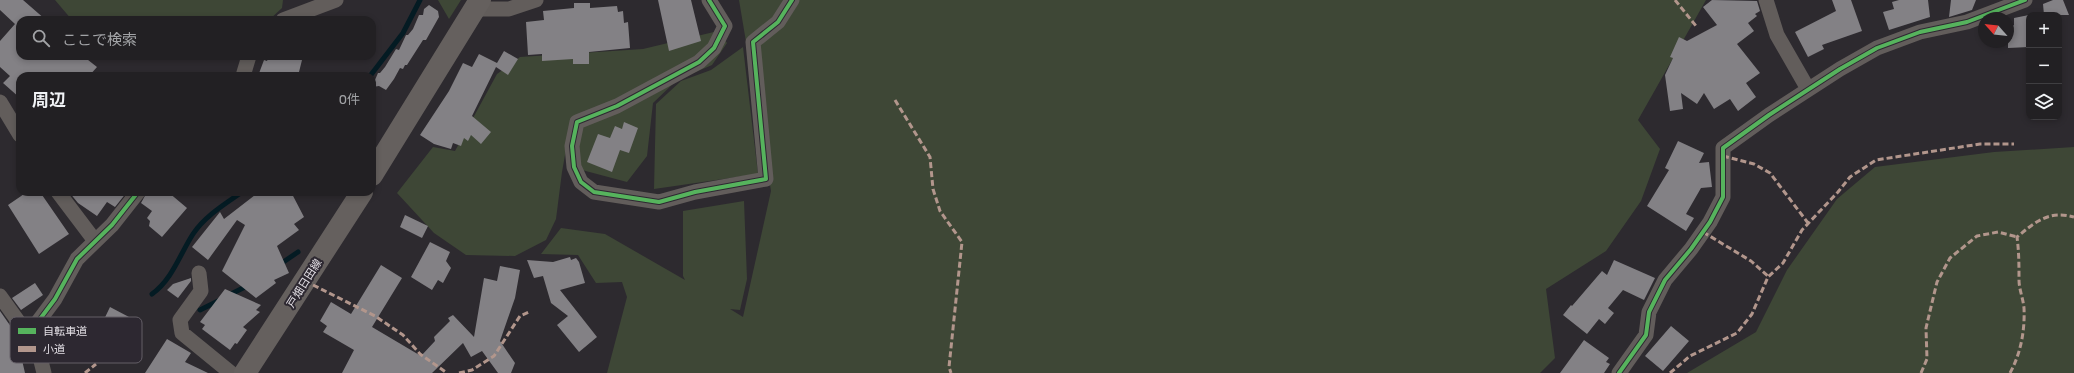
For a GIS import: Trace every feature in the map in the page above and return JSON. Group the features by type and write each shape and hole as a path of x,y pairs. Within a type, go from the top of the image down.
{"main road":[{"path":"376,169 478,5"},
{"name":"戸畑日田線","path":"245,373 359,196"}],"street":[{"path":"294,16 336,0"},
{"path":"478,5 509,9 536,0"},
{"path":"709,0 725,26 714,48 699,62 617,106 577,122 572,146 574,167 581,182 594,192 659,202 695,192 766,179 753,42 778,22 792,0"},
{"path":"1766,0 1777,35 1808,89"},
{"path":"1619,373 1646,335 1649,312 1665,280 1691,249 1710,222 1723,197 1723,148 1808,89 1877,48 1920,32 1967,22 2025,0"},
{"path":"244,72 248,60"},
{"path":"0,102 16,126"},
{"path":"61,196 95,242"},
{"path":"42,317 55,299 77,258 112,225 135,196"},
{"path":"199,273 201,292 180,320 182,333 231,373"},
{"path":"0,296 15,317"},
{"path":"42,363 44,373"}],"green space":[{"path":"55,0 283,0 282,8 273,16 69,16"},
{"path":"438,0 461,0 449,19"},
{"path":"739,0 1706,0 1638,120 1660,149 1641,201 1606,251 1546,289 1555,358 1540,373 607,373 627,297 622,282 596,283 578,255 541,254 561,228 605,234 685,280 683,276 683,211 744,201 747,279 740,310 730,309 743,317 771,191"},
{"path":"718,31 727,43 712,65 677,80 653,103 647,156 627,182 582,170 571,121 556,219 546,240 515,256 466,255 434,233 397,193 433,147 455,151 497,74 520,57 643,49"},
{"path":"743,47 758,174 654,189 656,104 681,81 711,70"},
{"path":"2074,147 2074,373 1687,373 1756,332 1787,270 1837,199 1875,167 1994,152"}],"building":[{"path":"0,0 23,0 41,16 16,16 16,60 88,60 97,67 93,72 16,72 16,94 3,83 10,76 0,67 0,41 15,24 0,10"},
{"path":"658,0 691,0 701,41 669,51"},
{"path":"1712,0 1757,1 1760,11 1755,14 1757,16 1748,23 1754,31 1737,44 1760,73 1746,83 1756,97 1738,111 1730,99 1714,109 1704,93 1697,104 1681,93 1683,109 1670,111 1665,75 1673,58 1670,57 1679,37 1687,41 1717,25 1703,7"},
{"path":"1832,0 1851,0 1862,31 1822,45 1824,49 1808,57 1795,32 1836,11"},
{"path":"1899,0 1928,0 1930,17 1889,30 1883,12 1894,9 1892,2"},
{"path":"1951,0 1976,0 1972,10 1949,17"},
{"path":"2053,0 2063,0 2069,15 2062,15 2062,12 2044,12 2043,4"},
{"path":"574,3 590,3 590,8 617,6 618,12 623,11 624,23 628,22 630,48 589,52 589,64 573,64 573,59 542,61 542,54 528,55 526,22 544,20 543,11 574,8"},
{"path":"429,5 438,11 439,17 426,40 423,40 407,65 405,65 403,69 400,68 386,90 379,86 376,86 376,78 378,73 380,73 385,67 396,49 399,50 406,35 408,35 413,29 419,15 423,15 424,9"},
{"path":"2026,16 2026,47 2014,48 2014,18"},
{"path":"504,51 518,59 508,75 496,67 472,116 491,132 481,144 471,135 468,141 464,138 461,146 453,143 451,149 434,144 420,135 449,91 463,63 472,67 479,54 497,63"},
{"path":"264,60 302,60 299,72 260,72"},
{"path":"624,122 638,128 629,153 620,150 612,172 587,162 598,134 610,138 615,126 622,129"},
{"path":"1678,141 1704,153 1699,163 1709,162 1712,187 1701,188 1686,214 1694,218 1686,231 1647,206 1669,170 1665,168"},
{"path":"21,196 43,196 69,234 39,254 8,205"},
{"path":"72,196 124,196 115,207 107,202 97,216 78,203"},
{"path":"145,196 173,196 187,208 162,237 149,226 150,221 147,218 152,211 141,203"},
{"path":"254,196 293,196 304,217 294,224 299,230 277,246 289,273 274,280 276,283 256,298 222,271 245,225 237,220 208,260 192,247 220,212 224,219"},
{"path":"405,215 428,226 422,238 400,227"},
{"path":"430,242 450,252 446,261 451,268 443,283 438,280 432,290 411,277"},
{"path":"570,257 571,260 576,258 579,262 585,283 560,290 597,337 579,352 557,325 568,316 551,303 543,276 534,278 527,260 553,262"},
{"path":"1614,260 1655,278 1644,300 1623,290 1608,308 1614,313 1605,324 1599,319 1587,334 1563,315 1602,271 1607,275"},
{"path":"381,265 402,278 372,327 421,356 435,341 434,337 450,321 448,318 453,315 474,337 484,278 497,281 500,266 520,270 515,298 500,341 515,363 511,373 498,373 482,351 471,357 463,343 432,373 342,373 354,350 323,332 327,326 320,321 331,302 351,314"},
{"path":"191,278 191,281 178,298 167,290 173,284"},
{"path":"35,283 43,295 21,310 12,298"},
{"path":"225,289 261,305 256,310 260,312 243,327 247,330 237,344 235,343 230,350 202,329 205,325 200,322"},
{"path":"110,307 129,317 105,317"},
{"path":"0,311 10,325 10,363 23,363 25,373 0,373"},
{"path":"1671,326 1689,341 1663,371 1645,356"},
{"path":"167,339 191,353 185,362 208,373 145,373"},
{"path":"1584,340 1609,358 1606,362 1610,364 1604,373 1560,373"}],"waterway":[{"path":"373,72 403,33 420,0"},
{"path":"152,294 165,282 193,234 203,222 237,196"},
{"path":"279,265 298,252"},
{"path":"229,295 249,285"},
{"path":"200,310 220,300"}],"marked path":[{"path":"1675,0 1696,26"},
{"path":"895,100 930,157 933,189 940,211 962,242 949,367 951,373"},
{"path":"1670,373 1690,356 1737,333 1752,314 1768,277 1783,263 1802,230 1850,177 1876,160 1980,144 2014,144"},
{"path":"1723,156 1754,164 1770,173 1808,223"},
{"path":"2010,373 2020,349 2024,325 2024,308 2019,283 2019,254 2017,237 2036,222 2050,216 2065,215 2074,217"},
{"path":"1703,232 1751,261 1768,276"},
{"path":"1921,373 1927,359 1926,328 1937,282 1950,258 1977,236 1998,232 2017,237"},
{"path":"305,281 375,316 403,335 420,354 447,373"},
{"path":"459,373 472,370 494,356 520,316 529,312"},
{"path":"85,373 96,364"}],"cycle path":[{"path":"709,0 725,26 714,48 699,62 617,106 577,122 572,146 574,167 581,182 594,192 659,202 695,192 766,179 753,42 778,22 792,0"},
{"path":"1619,373 1646,335 1649,312 1665,280 1691,249 1710,222 1723,197 1723,148 1769,115 1840,69 1877,48 1920,32 1967,22 2025,0"},
{"path":"42,317 55,299 77,259 112,225 135,196"}]}
